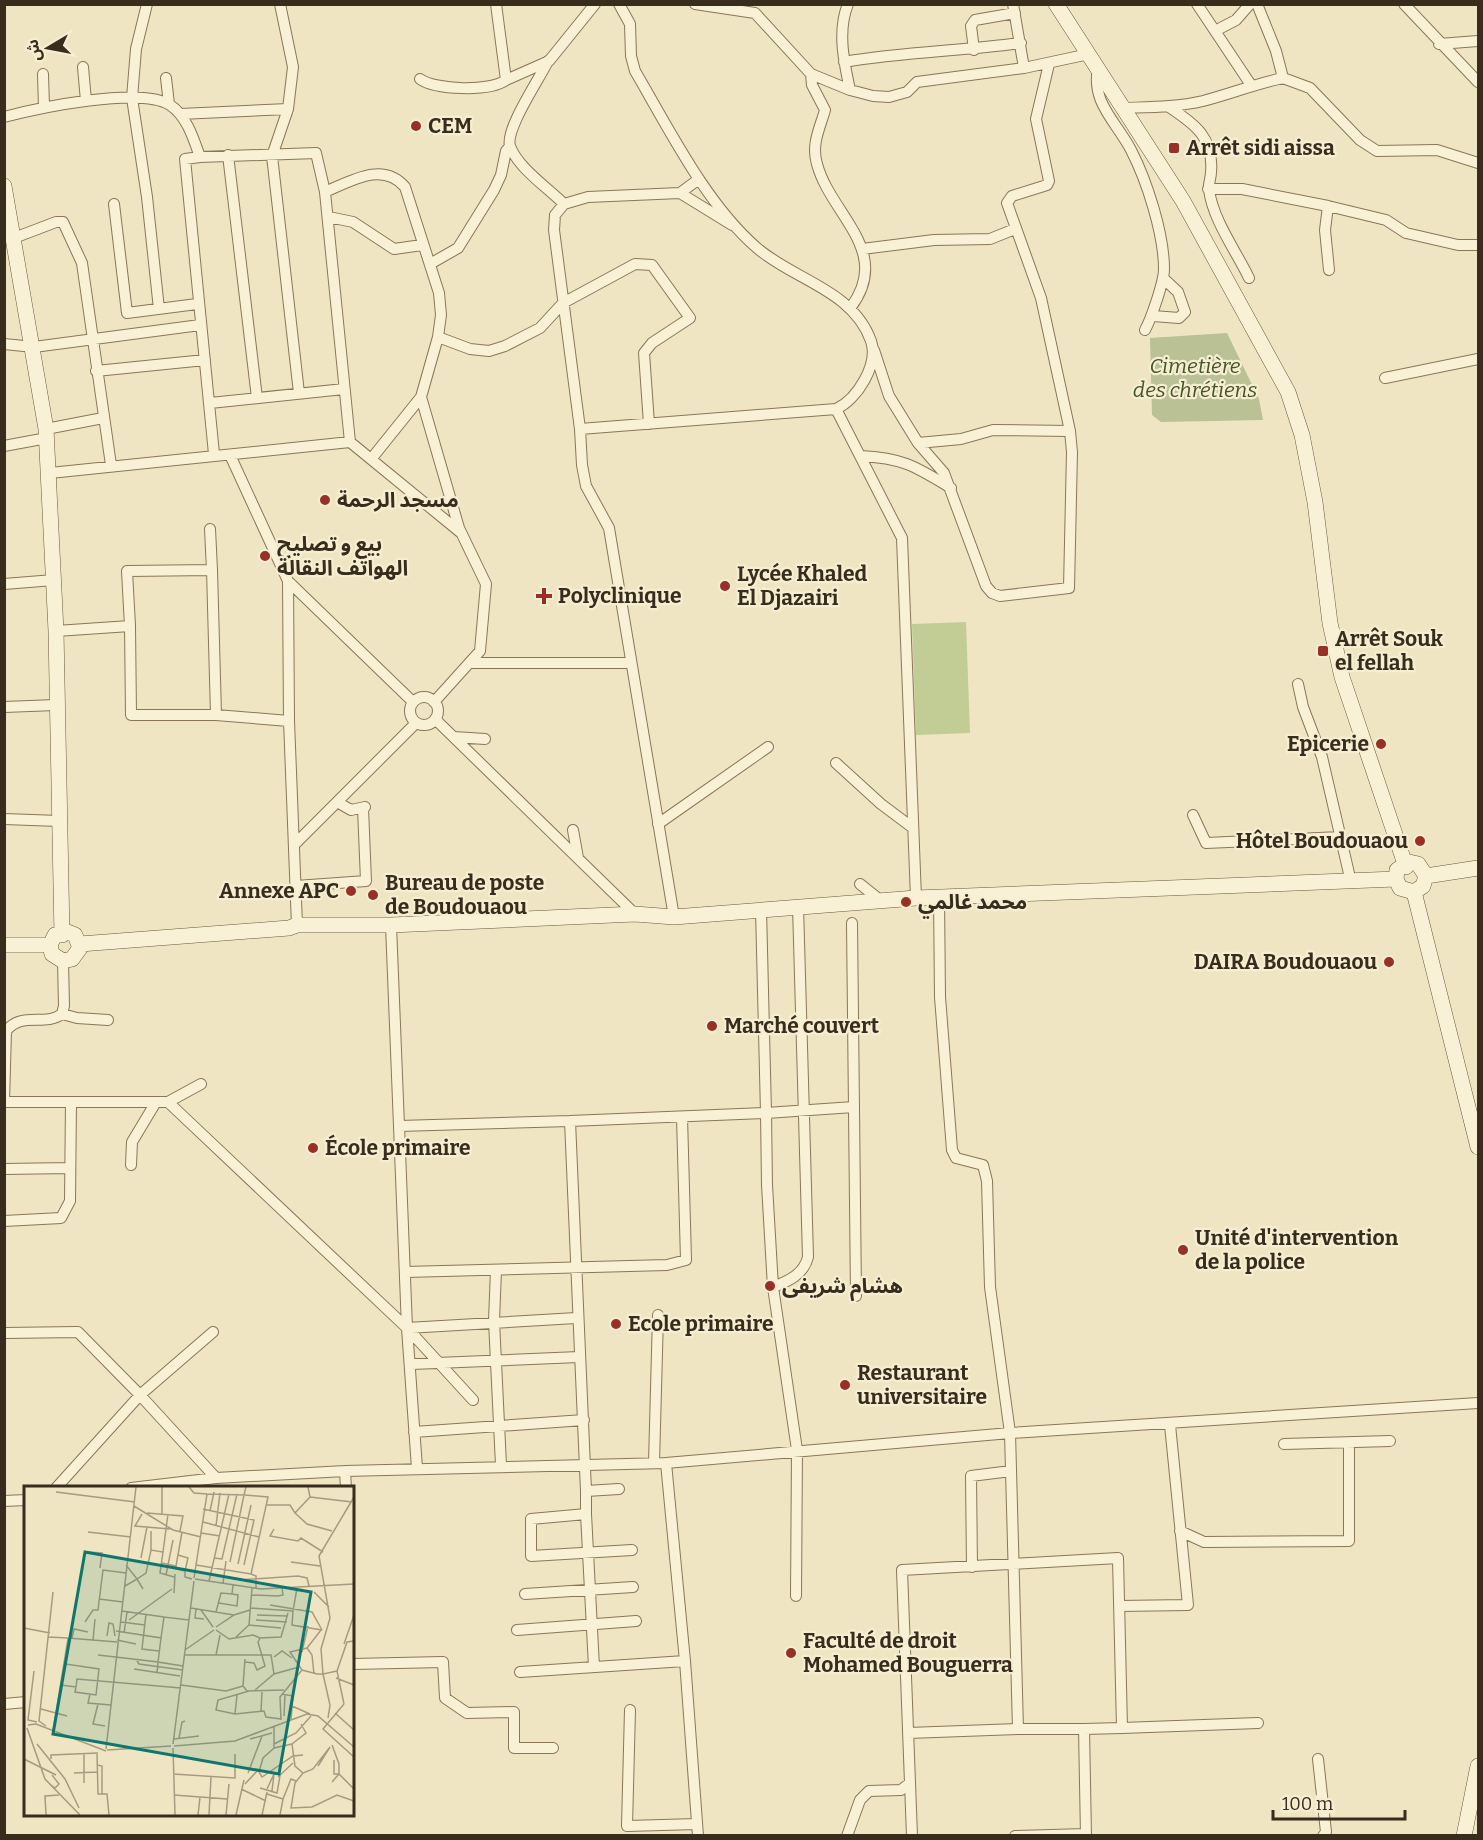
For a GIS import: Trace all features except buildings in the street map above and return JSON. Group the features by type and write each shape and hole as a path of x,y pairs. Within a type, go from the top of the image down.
{"main road":[{"path":"1056,4 1183,201 1288,392 1302,435 1315,502 1330,623 1342,677 1406,867"},
{"path":"4,186 34,348 47,433 50,473 56,631 59,821 56,940 52,954 63,961 76,956 80,944"},
{"path":"1406,867 1409,862 1418,864 1426,876"},
{"path":"1406,867 1400,866 1396,879 1400,888 1414,892 1423,886 1426,876"},
{"path":"1426,876 1479,868"},
{"path":"80,944 289,928 297,925 391,925 635,914 674,917 916,897 1396,879"},
{"path":"1414,892 1479,1147"},
{"path":"56,940 65,931 70,932 80,944"},
{"path":"1464,1836 1479,1766"}],"street":[{"path":"147,4 136,49 132,98 147,197 159,309"},
{"path":"279,4 293,67 288,109 272,156 299,393"},
{"path":"496,4 506,81"},
{"path":"430,264 458,248 501,176 506,151 510,146 512,129 549,61 595,4"},
{"path":"619,4 630,24 631,56 635,72 699,179 758,249 851,307 870,339 889,396 918,443 944,473 986,586 992,593 1000,596 1069,588 1072,452 1070,431 1041,298 1015,229 1008,199 1047,186 1049,175 1036,119 1049,64"},
{"path":"695,4 755,13 811,74 850,90 873,96 889,97 907,92 917,82 1049,64 1089,54"},
{"path":"848,4 844,16 844,62 850,90"},
{"path":"1197,4 1251,85"},
{"path":"1215,31 1236,20 1250,4"},
{"path":"1257,4 1276,51 1283,78"},
{"path":"1404,4 1439,44 1479,82"},
{"path":"974,50 971,26 975,20 1014,9 1024,68"},
{"path":"1439,44 1479,41"},
{"path":"844,62 879,56 974,50 1021,43"},
{"path":"420,79 429,86 494,87 549,61"},
{"path":"82,67 86,101"},
{"path":"1098,68 1095,83 1098,95 1132,153 1151,204 1163,256 1163,278 1153,316 1145,330"},
{"path":"43,74 44,107"},
{"path":"811,74 812,85 825,110 816,137 817,164 862,249 865,277 860,294 851,307"},
{"path":"166,78 169,104"},
{"path":"1124,108 1169,107 1203,101 1251,85 1283,78 1310,88 1360,140 1377,151 1437,150 1478,164"},
{"path":"4,117 44,107 86,101 132,98 169,104 180,114 193,137 200,157"},
{"path":"1169,107 1191,121 1205,136 1211,156 1208,189 1218,215 1250,278"},
{"path":"180,114 288,109"},
{"path":"510,146 521,163 564,204"},
{"path":"214,454 197,304 185,159 200,157 316,153 329,217 350,442"},
{"path":"228,156 258,398"},
{"path":"325,192 366,174 382,173 398,179 405,187 441,304 438,337 421,397 372,458"},
{"path":"680,194 699,179"},
{"path":"1208,189 1242,189 1328,206 1386,220 1406,233 1458,244 1479,245"},
{"path":"674,917 609,528 586,486 554,230 555,215 564,204 588,197 680,194 740,230"},
{"path":"114,204 127,313 197,304"},
{"path":"1328,206 1325,230 1329,270"},
{"path":"329,217 353,222 394,249 422,245"},
{"path":"14,238 56,222 63,222 82,263 111,465"},
{"path":"862,249 934,240 990,239 1015,229"},
{"path":"438,337 470,349 489,351 525,338 540,328 563,303 635,264 651,265 684,306 690,318 644,352 649,424"},
{"path":"1153,316 1179,318 1185,312 1178,292 1163,278"},
{"path":"4,344 34,348 200,326"},
{"path":"841,411 871,368 874,350"},
{"path":"1385,378 1479,359"},
{"path":"96,371 205,360"},
{"path":"210,404 344,389"},
{"path":"421,397 460,532 486,584 480,651 434,702"},
{"path":"580,429 841,411"},
{"path":"841,411 860,456 902,538 916,897"},
{"path":"4,446 103,418"},
{"path":"918,443 961,439 993,430 1070,431"},
{"path":"50,473 214,454 230,455 350,442 460,532"},
{"path":"230,455 288,581 413,702"},
{"path":"860,456 891,457 917,467 951,488"},
{"path":"210,529 216,715"},
{"path":"212,570 127,571 131,715 216,715 289,721"},
{"path":"4,584 54,580"},
{"path":"288,581 289,721 296,843 297,925"},
{"path":"56,631 130,626"},
{"path":"471,663 631,663"},
{"path":"1298,684 1322,757 1351,882"},
{"path":"296,843 416,723 429,724 435,719 438,711 434,702 426,697 413,702"},
{"path":"413,702 410,711 416,723"},
{"path":"4,707 56,705"},
{"path":"435,719 635,914"},
{"path":"454,737 485,740"},
{"path":"658,824 768,747"},
{"path":"836,763 881,804 913,828"},
{"path":"296,886 366,880 364,808 351,810 337,802"},
{"path":"1192,815 1206,843 1340,837"},
{"path":"4,819 59,821"},
{"path":"573,830 578,858"},
{"path":"860,884 880,900"},
{"path":"939,897 940,997 952,1150 956,1158 983,1165 987,1181 990,1287 1010,1433 1018,1729"},
{"path":"773,1287 797,1275 806,1266 808,1257 798,906"},
{"path":"761,909 767,1185 773,1287 797,1449 796,1596"},
{"path":"852,923 856,1296"},
{"path":"391,925 407,1328 412,1364 417,1468"},
{"path":"4,945 56,940"},
{"path":"62,1014 64,1006 63,961"},
{"path":"108,1020 77,1018 62,1014 51,1018 24,1019 8,1024 5,1037 5,1102 168,1102 201,1084"},
{"path":"4,1221 61,1218 70,1200 71,1102"},
{"path":"131,1165 132,1142 156,1102"},
{"path":"168,1102 407,1328 473,1400"},
{"path":"399,1126 682,1117 854,1107"},
{"path":"405,1272 668,1265 686,1260 682,1117"},
{"path":"570,1120 576,1318 584,1420 587,1554 594,1667"},
{"path":"4,1169 70,1168"},
{"path":"496,1270 494,1321 501,1465"},
{"path":"654,1463 658,1315"},
{"path":"407,1328 494,1321 576,1318"},
{"path":"4,1333 78,1332 216,1478"},
{"path":"58,1486 140,1395 213,1332"},
{"path":"412,1364 579,1357"},
{"path":"148,1486 216,1478 232,1483 345,1471 501,1465 666,1463 797,1449 1010,1433 1170,1425 1479,1403"},
{"path":"414,1432 584,1420"},
{"path":"1119,1606 1188,1605 1170,1425"},
{"path":"1284,1444 1349,1444 1390,1441"},
{"path":"1180,1531 1204,1542 1349,1541 1349,1444"},
{"path":"630,1710 627,1826 698,1830 666,1463"},
{"path":"345,1471 345,1486"},
{"path":"972,1567 971,1476 1011,1471"},
{"path":"586,1491 619,1489"},
{"path":"4,1501 24,1500"},
{"path":"586,1514 531,1519 531,1556 632,1550"},
{"path":"912,1836 902,1570 1118,1558 1122,1728"},
{"path":"525,1594 633,1587"},
{"path":"517,1630 636,1621"},
{"path":"520,1672 685,1661"},
{"path":"354,1664 443,1662 445,1698 467,1713 514,1712 514,1748 553,1748"},
{"path":"4,1704 24,1702"},
{"path":"908,1732 1258,1723"},
{"path":"1015,1836 1086,1835 1084,1729"},
{"path":"1318,1759 1326,1832 1323,1836"},
{"path":"847,1836 860,1800 869,1791 901,1790 910,1783"}],"green space":[{"name":"Cimetière des chrétiens","path":"1227,333 1259,399 1263,420 1161,422 1152,415 1150,338"},
{"path":"966,622 970,733 916,735 912,624"}],"place":[{"name":"CEM","path":"416,126"},
{"name":"Arrêt sidi aissa","path":"1174,148"},
{"name":"مسجد الرحمة","path":"325,500"},
{"name":"بيع و تصليح الهواتف النقالة","path":"265,556"},
{"name":"Lycée Khaled El Djazairi","path":"725,586"},
{"name":"Polyclinique","path":"544,596"},
{"name":"Arrêt Souk el fellah","path":"1323,651"},
{"name":"Epicerie","path":"1381,744"},
{"name":"Hôtel Boudouaou","path":"1420,841"},
{"name":"Annexe APC","path":"351,891"},
{"name":"Bureau de poste de Boudouaou","path":"373,895"},
{"name":"محمد غالمي","path":"906,902"},
{"name":"DAIRA Boudouaou","path":"1389,962"},
{"name":"Marché couvert","path":"712,1026"},
{"name":"École primaire","path":"313,1148"},
{"name":"Unité d'intervention de la police","path":"1183,1250"},
{"name":"هشام شريفى","path":"770,1286"},
{"name":"Ecole primaire","path":"616,1324"},
{"name":"Restaurant universitaire","path":"845,1385"},
{"name":"Faculté de droit Mohamed Bouguerra","path":"791,1653"}]}
